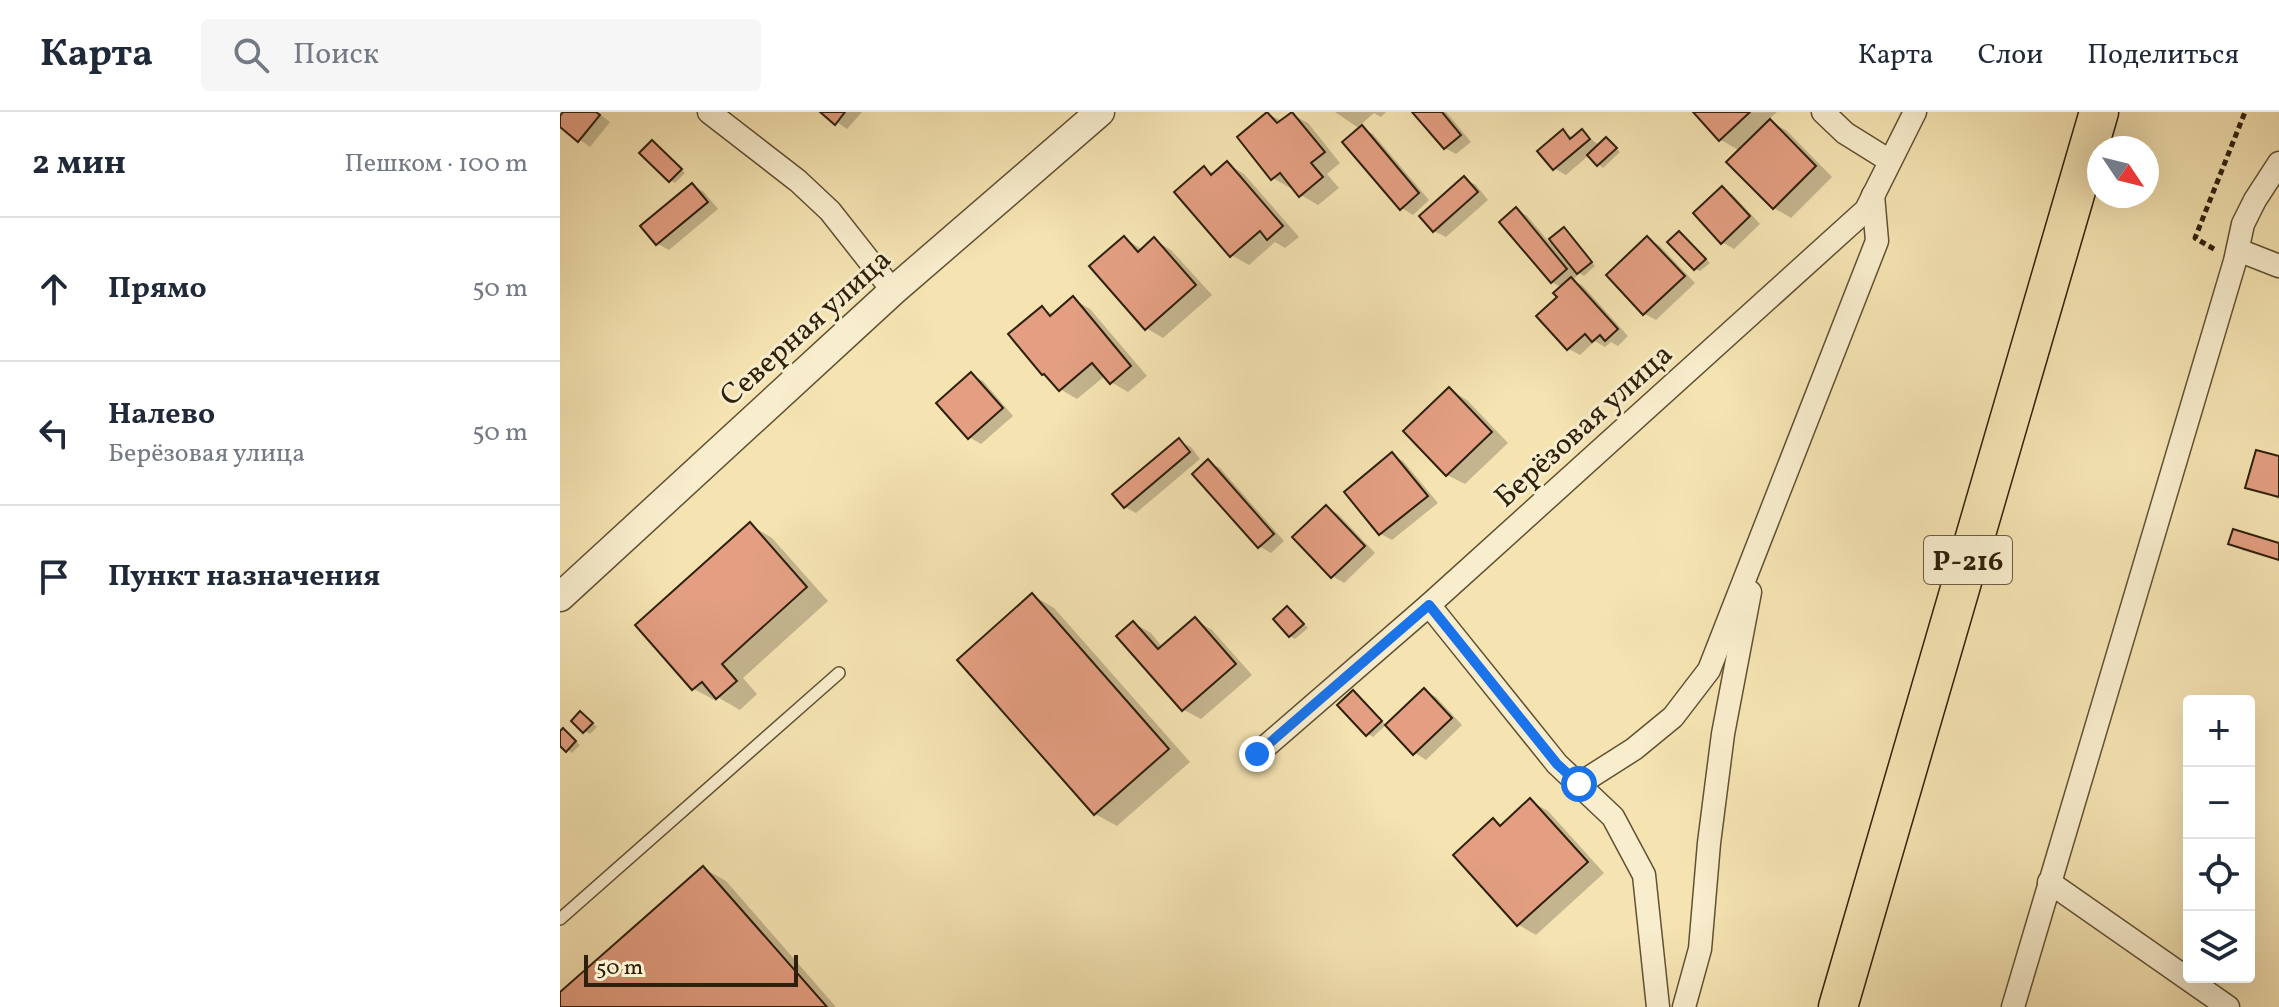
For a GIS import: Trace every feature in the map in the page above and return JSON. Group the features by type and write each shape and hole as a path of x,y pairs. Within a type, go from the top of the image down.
{"highway":[{"name":"Р-216","path":"1838,1007 2099,112"}],"street":[{"path":"709,112 798,181 830,211 893,291"},
{"name":"Северная улица","path":"560,597 893,291 1100,112"},
{"path":"1823,112 1845,133 1890,161"},
{"name":"Берёзовая улица","path":"1257,754 1429,605 1866,210 1915,112"},
{"path":"2013,1007 2243,224 2279,163"},
{"path":"1579,784 1634,749 1673,717 1709,670 1877,241 1873,195"},
{"path":"2236,256 2279,266"},
{"path":"1684,1007 1700,949 1723,734 1758,547"},
{"path":"1429,605 1557,764 1613,817 1644,875 1658,1007"},
{"path":"2049,882 2228,1007"}],"lane":[{"path":"560,919 839,673"}],"path":[{"path":"2236,256 2195,238 2245,112"}],"building":[{"path":"563,112 596,112 600,115 578,142 560,127"},
{"path":"820,112 845,112 835,125"},
{"path":"1267,112 1277,123 1292,112 1325,152 1311,163 1323,177 1299,197 1280,173 1271,180 1237,137"},
{"path":"1412,112 1442,112 1461,135 1444,149"},
{"path":"1693,112 1750,112 1719,141"},
{"path":"1770,119 1816,166 1773,209 1726,162"},
{"path":"1362,125 1419,193 1400,210 1342,142"},
{"path":"1563,129 1570,139 1582,129 1590,139 1553,170 1537,151"},
{"path":"1606,137 1617,148 1597,166 1587,155"},
{"path":"652,140 682,169 669,182 639,153"},
{"path":"1227,161 1283,226 1267,240 1260,231 1230,257 1174,192 1204,166 1211,175"},
{"path":"1464,176 1478,192 1433,232 1419,216"},
{"path":"692,183 708,202 656,245 640,226"},
{"path":"1722,186 1750,216 1721,244 1693,213"},
{"path":"1516,207 1567,269 1551,283 1499,222"},
{"path":"1564,227 1592,262 1577,274 1549,239"},
{"path":"1679,231 1706,259 1694,270 1667,242"},
{"path":"1124,236 1138,252 1154,237 1196,285 1145,330 1089,266"},
{"path":"1647,236 1685,276 1643,315 1606,275"},
{"path":"1571,277 1618,329 1605,341 1600,335 1592,342 1585,334 1567,350 1536,316 1557,297 1553,293"},
{"path":"1073,296 1131,366 1110,384 1092,363 1059,391 1008,334 1042,306 1050,316"},
{"path":"971,372 1003,408 968,439 936,403"},
{"path":"1449,387 1492,432 1446,476 1403,431"},
{"path":"1179,438 1190,452 1124,508 1112,494"},
{"path":"2256,450 2279,456 2279,497 2245,488"},
{"path":"1392,452 1428,496 1379,535 1344,492"},
{"path":"1208,459 1274,534 1258,548 1192,474"},
{"path":"1326,505 1365,546 1331,578 1292,537"},
{"path":"750,522 807,587 722,664 737,681 716,699 702,682 692,690 635,625"},
{"path":"2233,529 2279,543 2279,560 2228,544"},
{"path":"1032,593 1169,749 1094,815 957,660"},
{"path":"1287,606 1304,624 1289,637 1273,619"},
{"path":"1195,617 1236,664 1182,711 1116,636 1133,621 1158,649"},
{"path":"1424,688 1452,718 1413,755 1385,725"},
{"path":"1353,690 1382,721 1366,736 1337,705"},
{"path":"580,711 593,723 583,733 571,721"},
{"path":"563,728 576,741 566,752 560,746 560,731"},
{"path":"1530,798 1588,862 1517,926 1453,855 1493,818 1500,826"},
{"path":"703,866 827,1007 560,1007 560,992"}],"route":[{"path":"1257,754 1429,605 1557,764 1579,784"}]}
